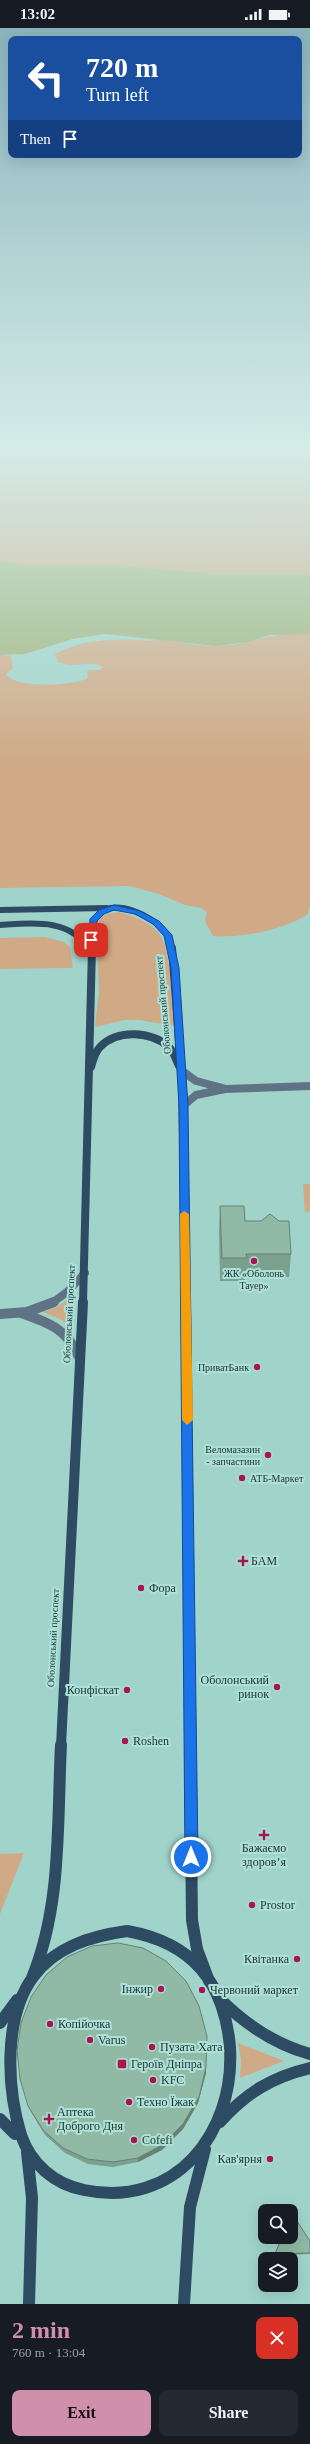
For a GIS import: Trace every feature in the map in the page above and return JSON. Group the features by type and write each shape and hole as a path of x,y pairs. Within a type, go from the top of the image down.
{"main road":[{"path":"0,910 114,908"},
{"name":"Оболонський проспект","path":"32,1978 42,1955 51,1920 54,1893 84,1273 89,1071 90,952 93,921 102,912 114,908 137,912 150,918 164,930 171,943 175,968 183,1106 192,1920 197,1949 209,1981"},
{"path":"0,925 38,924 69,929 79,934 86,942 90,952"},
{"path":"89,1071 101,1046 115,1038 137,1034 151,1036 166,1044 174,1053 181,1070"},
{"path":"0,2023 32,1978 64,1949 98,1934 127,1931 148,1935 176,1947 196,1965 209,1981 218,1997 226,2023 231,2068 229,2088 217,2126 207,2145 198,2169 187,2217 184,2304"},
{"path":"16,2135 9,2110 6,2056 10,2031 21,1995"},
{"path":"218,1997 242,2021 270,2039 310,2054"},
{"path":"217,2126 235,2105 265,2083 284,2073 310,2068"},
{"path":"0,2119 16,2135 36,2166 54,2179 78,2189 111,2194 134,2192 156,2186 173,2177 191,2163 207,2145"},
{"path":"26,2152 32,2198 29,2304"}],"street":[{"path":"181,1070 196,1081 225,1089"},
{"path":"183,1106 196,1096 225,1089 310,1086"},
{"path":"0,1314 22,1313 51,1305 63,1297 84,1273"},
{"path":"22,1313 52,1324 65,1333 75,1343 79,1358"}],"shaded area":[{"path":"0,551 310,551 310,574 213,574 123,566 28,566 0,561"},
{"path":"0,561 28,566 123,566 213,574 310,574 310,634 270,635 248,642 216,646 105,634 72,639 25,654 0,655"},
{"path":"285,634 310,634 310,906 308,914 288,924 262,932 224,937 213,936 205,920 207,913 202,908 185,905 159,894 129,886 0,888 0,655 11,656 13,668 6,674 11,679 20,682 45,685 81,681 88,678 87,672 89,670 100,670 103,667 94,664 70,665 58,662 55,654 90,642 102,640 152,641 153,638 192,644 220,646"},
{"path":"118,912 144,921 153,927 162,938 166,949 168,962 175,1026 139,1020 125,1020 95,1027 99,992 96,925 105,915"},
{"path":"45,937 64,942 70,947 73,968 0,969 0,938"},
{"path":"303,1184 310,1184 310,1212 305,1212"},
{"path":"73,1296 71,1327 60,1319 43,1312 57,1307"},
{"path":"24,1853 0,1914 0,1854"},
{"path":"238,2043 284,2061 240,2078 241,2060"}],"building":[{"path":"220,1206 244,1206 245,1221 261,1221 270,1214 279,1221 289,1221 291,1254 246,1254 247,1258 222,1258"},
{"path":"118,1943 143,1948 166,1961 186,1981 199,2006 207,2036 206,2067 199,2097 183,2124 162,2145 138,2158 113,2162 87,2159 63,2148 43,2130 28,2106 20,2079 17,2051 21,2023 31,1997 46,1975 67,1957 92,1946"},
{"path":"298,2223 310,2241 310,2253 276,2252 279,2244 298,2244"}],"slow traffic":[{"path":"184,1214 187,1420"}],"place":[{"name":"ЖК «Оболонь Тауер»","path":"254,1261"},
{"name":"ПриватБанк","path":"257,1367"},
{"name":"Веломазазин - запчастини","path":"268,1455"},
{"name":"АТБ-Маркет","path":"242,1478"},
{"name":"БАМ","path":"243,1561"},
{"name":"Фора","path":"141,1588"},
{"name":"Оболонський ринок","path":"277,1687"},
{"name":"Конфіскат","path":"127,1690"},
{"name":"Roshen","path":"125,1741"},
{"name":"Бажаємо здоровʼя","path":"264,1835"},
{"name":"Prostor","path":"252,1905"},
{"name":"Квітанка","path":"297,1959"},
{"name":"Інжир","path":"161,1989"},
{"name":"Червоний маркет","path":"202,1990"},
{"name":"Копійочка","path":"50,2024"},
{"name":"Varus","path":"90,2040"},
{"name":"Пузата Хата","path":"152,2047"},
{"name":"Героїв Дніпра","path":"122,2064"},
{"name":"KFC","path":"153,2080"},
{"name":"Техно Їжак","path":"129,2102"},
{"name":"Аптека Доброго Дня","path":"49,2119"},
{"name":"Cofefi","path":"134,2140"},
{"name":"Кав'ярня","path":"270,2159"}],"route":[{"path":"91,940 93,921 102,912 114,908 137,912 156,922 168,935 171,943 175,968 180,1032 183,1106 188,1456 191,1857"}]}
